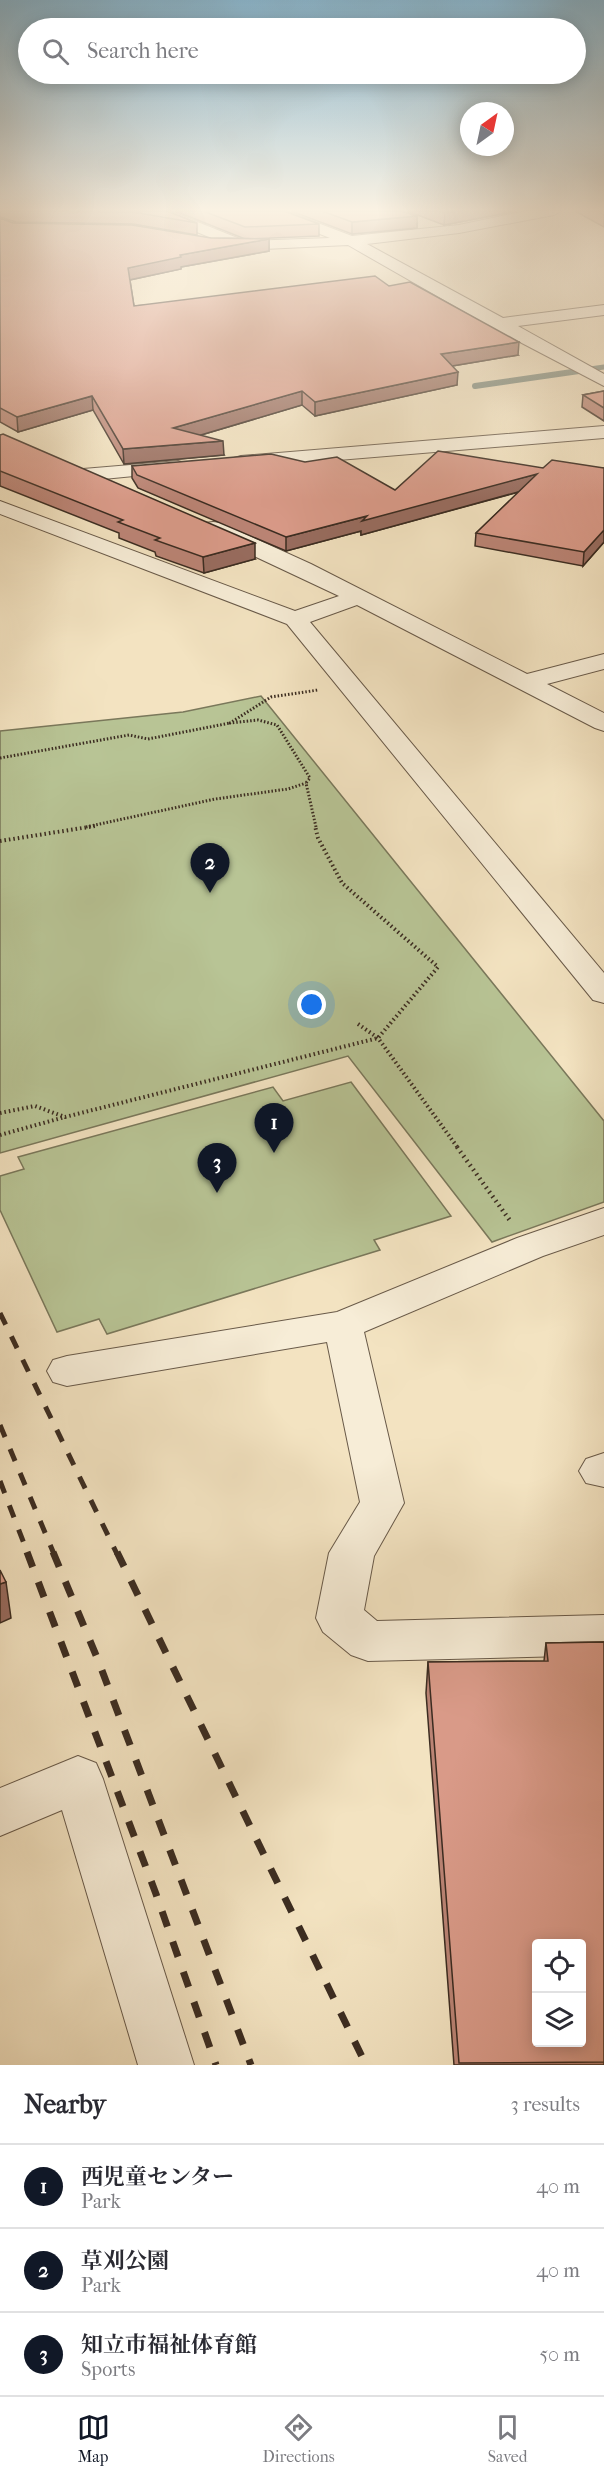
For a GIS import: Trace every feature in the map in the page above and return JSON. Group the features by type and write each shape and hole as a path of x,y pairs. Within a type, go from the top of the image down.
{"street":[{"path":"469,307 604,381"},
{"path":"499,324 604,310"},
{"path":"224,463 604,432"},
{"path":"126,493 73,470 200,465"},
{"path":"0,507 295,619 604,993"},
{"path":"192,520 303,568 604,723"},
{"path":"295,619 359,597"},
{"path":"526,682 604,661"},
{"path":"67,1371 343,1325 530,1246 604,1221"},
{"path":"343,1325 382,1503 352,1553 339,1618 368,1641 604,1635"},
{"path":"0,1812 78,1779 165,2065"}],"path":[{"path":"230,723 271,697 323,689"},
{"path":"0,758 129,735 148,739 230,723 258,720 277,725 310,778 306,783 288,789 215,799 94,826 0,841"},
{"path":"0,1135 181,1086 378,1038 438,967 342,883 318,838 306,783"},
{"path":"358,1024 378,1038 477,1178 530,1246"},
{"path":"0,1113 35,1106 65,1117"}],"green space":[{"path":"261,696 604,1121 604,1202 492,1242 348,1056 0,1153 0,731 183,712"},
{"path":"351,1082 451,1216 374,1240 380,1250 107,1334 99,1319 57,1332 0,1210 0,1176 24,1169 18,1157 273,1087 283,1101"}],"building":[{"path":"0,307 456,307 519,342 441,354 458,372 315,402 302,391 173,428 223,441 123,449 92,396 17,417 0,408"},
{"path":"604,391 604,408 583,395"},
{"path":"3,434 255,543 203,557 155,540 160,538 118,522 123,520 0,471 0,435"},
{"path":"438,451 543,468 552,460 604,468 604,530 584,552 476,533 537,474 362,521 367,516 286,537 137,475 132,466 271,454 305,462 337,457 395,490"},
{"path":"0,1570 6,1582 0,1584"},
{"path":"604,1642 604,2062 459,2063 428,1662 548,1661 546,1643"}],"waterway":[{"path":"576,371 604,367"},
{"path":"475,386 586,370"}],"railway":[{"path":"0,1313 117,1554"},
{"path":"0,1425 54,1554"},
{"path":"0,1481 28,1554"},
{"path":"27,1552 156,1894 216,2065"},
{"path":"53,1552 98,1660 251,2065"},
{"path":"117,1552 366,2065"}],"place":[{"name":"草刈公園","path":"210,893"},
{"name":"西児童センター","path":"274,1153"},
{"name":"知立市福祉体育館","path":"217,1193"}]}
